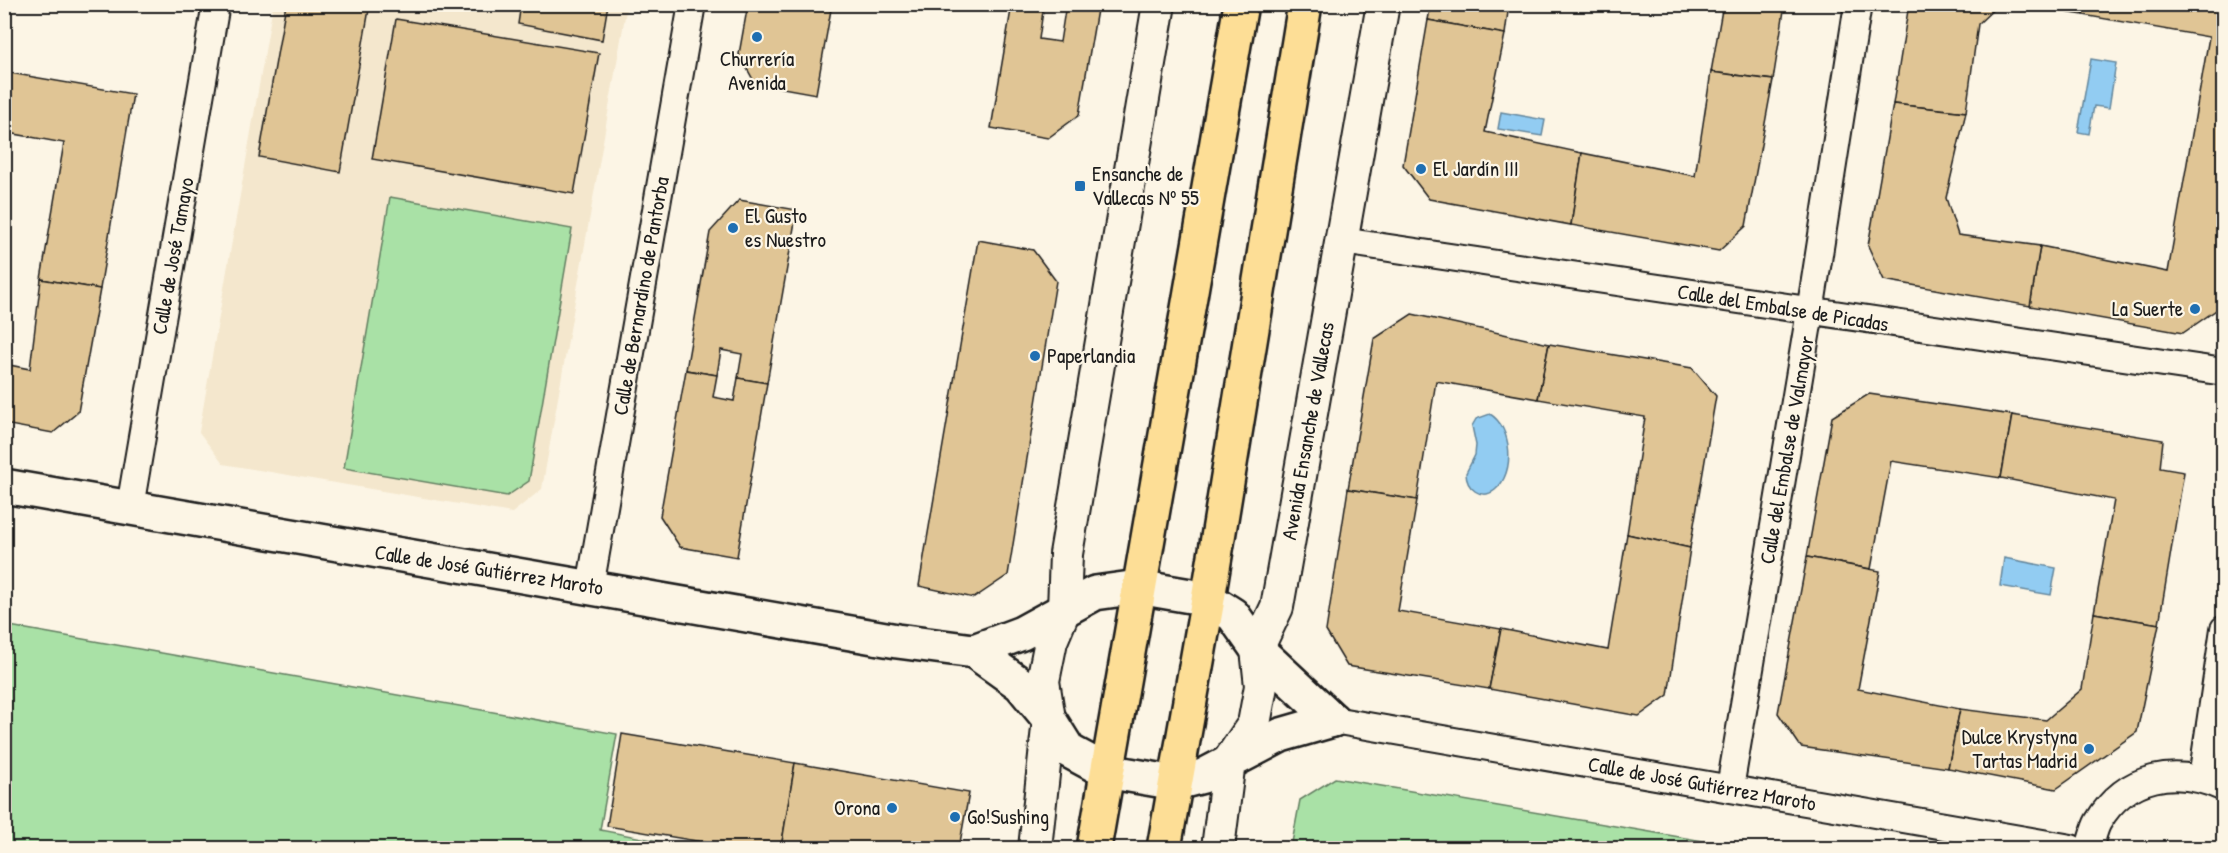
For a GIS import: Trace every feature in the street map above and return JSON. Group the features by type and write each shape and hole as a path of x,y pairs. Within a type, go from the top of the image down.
{"main road":[{"path":"1094,849 1241,4"},
{"path":"1164,849 1209,599 1305,4"},
{"name":"Calle de José Gutiérrez Maroto","path":"4,486 897,640 974,651 1020,684 1049,719 1069,751 1106,771 1176,783 1203,776 1281,735 1333,720"},
{"name":"Calle de José Gutiérrez Maroto","path":"974,651 1022,633 1095,593 1138,587 1209,599 1233,615 1257,649 1333,720"}],"street":[{"name":"Calle de José Tamayo","path":"130,507 216,4"},
{"name":"Calle de Bernardino de Pantorba","path":"590,587 692,4"},
{"path":"1035,849 1049,719 1043,681 1051,641 1064,610 1066,554 1158,4"},
{"name":"Avenida Ensanche de Vallecas","path":"1257,649 1277,607 1383,4"},
{"name":"Calle del Embalse de Valmayor","path":"1730,788 1810,312 1858,4"},
{"name":"Calle del Embalse de Picadas","path":"1342,241 2223,372"},
{"path":"2089,849 2097,823 2116,799 2142,782 2171,775 2212,783 2223,629"},
{"path":"1218,849 1229,761 1254,724 1261,686 1257,649"},
{"name":"Calle de José Gutiérrez Maroto","path":"1333,720 2072,849"}],"shaded area":[{"path":"273,5 627,5 542,489 512,513 223,464 199,432"}],"green space":[{"path":"390,197 572,229 529,481 507,496 344,468"},
{"path":"4,625 617,734 600,830 694,848 5,848"},
{"path":"1335,778 1744,848 1291,848 1300,800"}],"water":[{"path":"2091,59 2116,63 2109,108 2094,106 2089,134 2078,132"},
{"path":"1501,112 1545,120 1542,136 1498,129"},
{"path":"1490,414 1503,429 1509,450 1506,473 1502,482 1495,490 1485,494 1471,488 1466,473 1475,455 1476,445 1472,426 1476,419"},
{"path":"2004,558 2056,568 2051,595 2000,586"}],"building":[{"path":"286,4 370,4 340,172 259,157"},
{"path":"521,4 608,4 602,40 518,24"},
{"path":"748,4 832,4 816,94 755,83 739,54"},
{"path":"1012,4 1044,4 1039,39 1060,42 1066,4 1098,4 1079,115 1048,138 991,128"},
{"path":"1431,4 1509,4 1505,34 1428,20"},
{"path":"1723,4 1785,4 1773,80 1711,72"},
{"path":"1909,4 1999,4 1978,24 1966,112 1893,104"},
{"path":"2013,4 2085,4 2083,15"},
{"path":"2085,4 2224,4 2224,279 2219,308 2183,333 2030,306 2040,246 2168,272 2209,37 2083,15"},
{"path":"396,19 599,53 574,194 372,159"},
{"path":"1428,20 1505,34 1485,132 1582,153 1571,225 1429,199 1403,165"},
{"path":"4,72 133,94 100,289 41,279 64,143 4,132"},
{"path":"1711,72 1773,80 1746,226 1719,251 1571,225 1582,153 1695,176"},
{"path":"1893,104 1966,112 1946,198 1958,235 2040,246 2030,306 1884,280 1868,246"},
{"path":"739,200 797,210 767,383 738,378 742,354 721,350 717,375 686,370 710,232"},
{"path":"978,240 1033,250 1056,281 1008,575 974,598 919,586"},
{"path":"41,279 100,289 78,412 53,433 4,424 4,364 30,369"},
{"path":"1412,314 1549,344 1538,399 1436,381 1417,500 1348,489 1374,339"},
{"path":"1549,344 1692,368 1716,396 1690,548 1627,534 1645,417 1538,399"},
{"path":"686,370 717,375 713,397 734,401 738,378 767,383 737,557 680,547 660,516"},
{"path":"1869,394 2012,415 2001,478 1891,461 1871,569 1807,557 1832,417"},
{"path":"2012,415 2163,440 2160,468 2184,472 2159,624 2094,613 2114,500 2001,478"},
{"path":"1348,489 1417,500 1398,611 1501,629 1489,689 1347,666 1326,631"},
{"path":"1627,534 1690,548 1668,695 1639,716 1489,689 1501,629 1608,650"},
{"path":"1807,557 1880,571 1858,689 1960,709 1948,768 1801,747 1778,713"},
{"path":"2094,613 2159,624 2137,732 2056,789 1948,768 1960,709 2046,720 2082,689"},
{"path":"622,734 795,763 781,848 738,848 607,826"},
{"path":"795,763 969,793 959,848 781,848"}],"place":[{"name":"Churrería Avenida","path":"757,37"},
{"name":"El Jardín III","path":"1421,169"},
{"name":"Ensanche de Vallecas Nº 55","path":"1080,186"},
{"name":"El Gusto es Nuestro","path":"733,228"},
{"name":"La Suerte","path":"2195,309"},
{"name":"Paperlandia","path":"1035,356"},
{"name":"Dulce Krystyna Tartas Madrid","path":"2089,749"},
{"name":"Orona","path":"892,808"},
{"name":"Go!Sushing","path":"955,817"}]}
